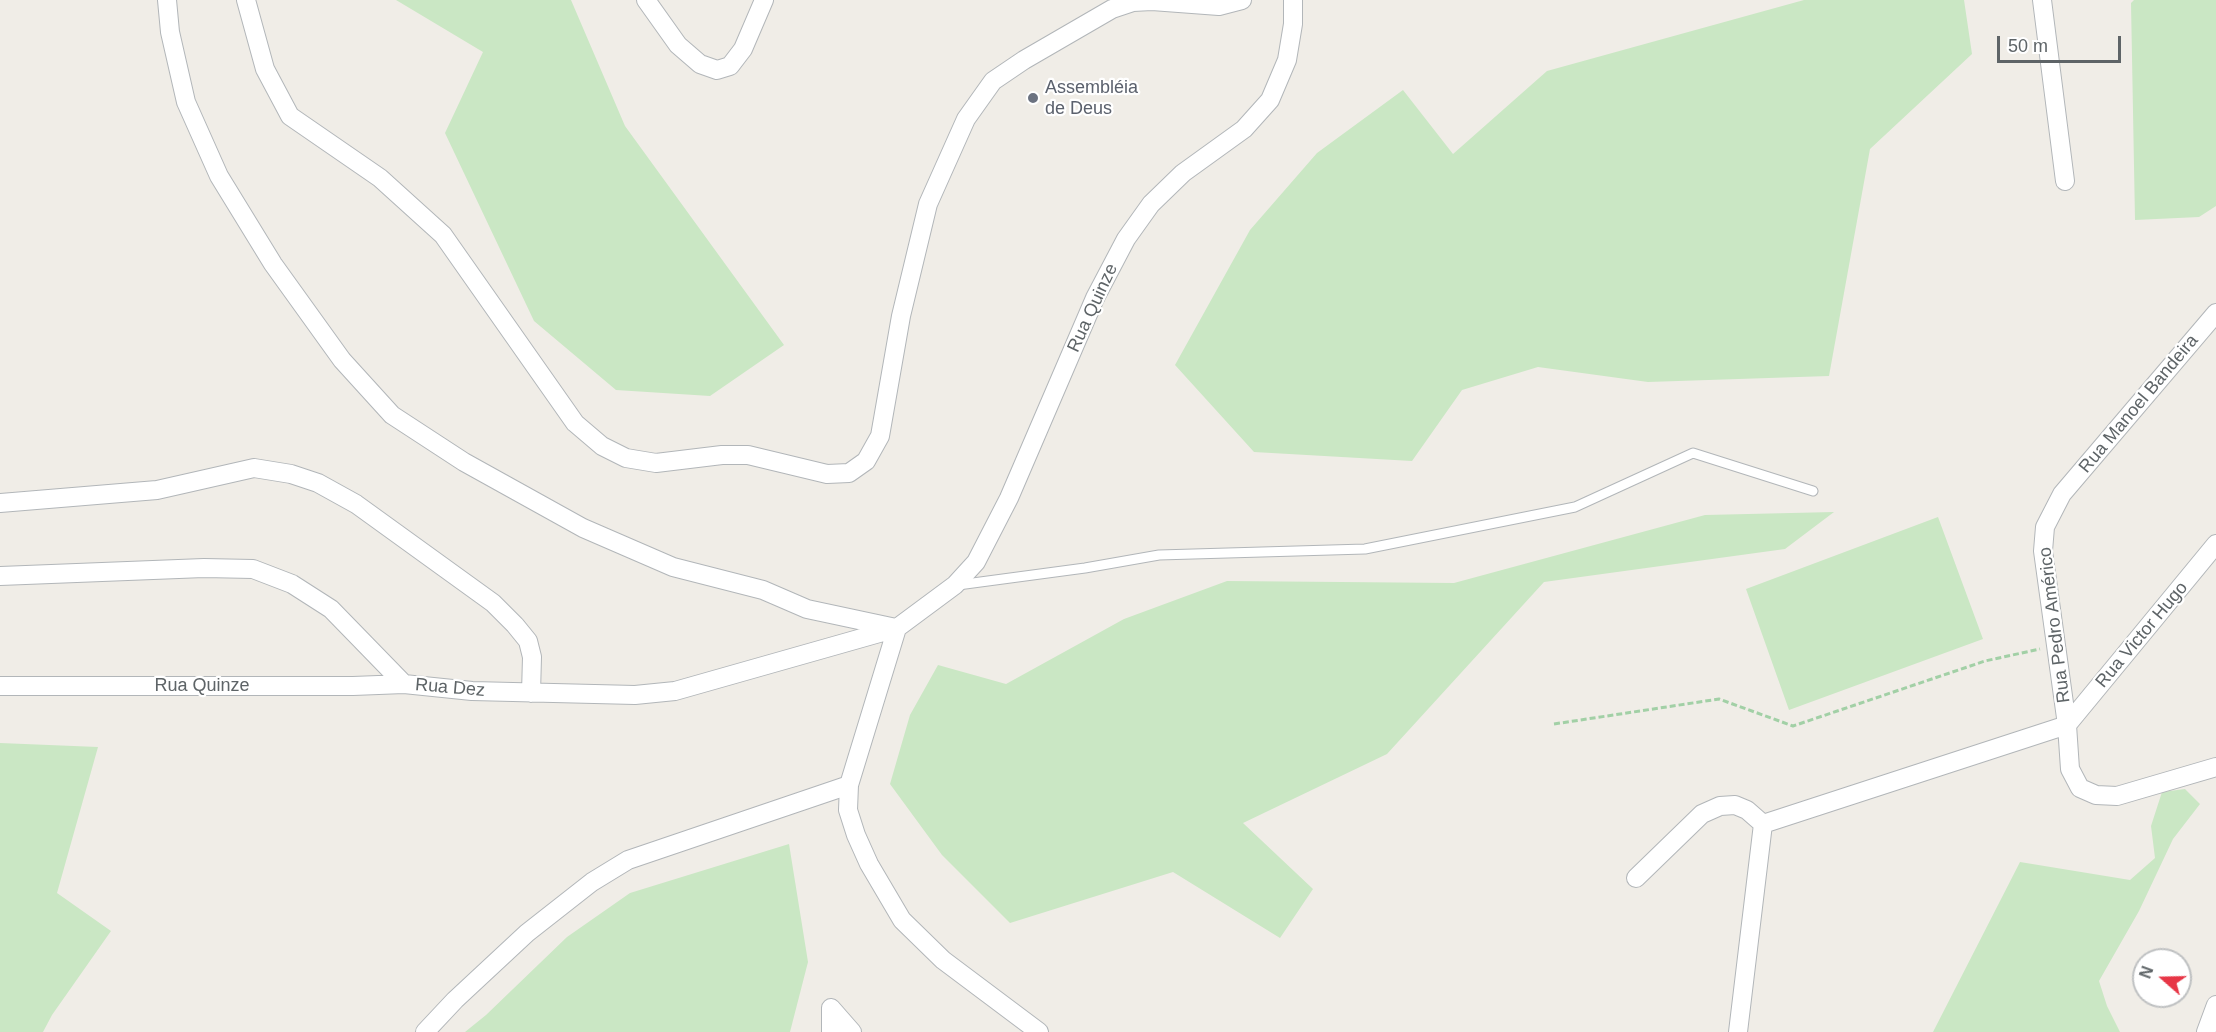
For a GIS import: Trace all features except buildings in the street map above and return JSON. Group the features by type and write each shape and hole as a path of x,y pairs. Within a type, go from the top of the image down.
{"street":[{"path":"166,0 170,32 186,102 219,176 300,303 342,360 392,415 464,462 583,528 673,567 763,590 807,609 897,628 849,784 848,810 856,836 869,864 902,920 943,960 1039,1032"},
{"path":"246,0 265,69 290,116 380,178 443,235 575,423 602,446 626,458 656,463 722,455 748,455 827,474 849,473 866,461 880,436 901,316 928,204 966,119 993,81 1016,65 1112,9 1130,1 1219,6 1242,0"},
{"path":"646,0 678,45 700,64 717,70 730,66 743,49 764,0"},
{"name":"Rua Quinze","path":"897,628 955,585 976,562 1009,498 1095,298 1126,239 1151,204 1167,188 1183,173 1244,129 1270,100 1287,60 1293,24 1293,0"},
{"path":"2042,0 2065,181"},
{"name":"Rua Manoel Bandeira","path":"2062,494 2216,313"},
{"path":"0,503 158,490 254,468 291,474 318,483 356,504 493,603 528,641 532,657 531,693"},
{"name":"Rua Pedro Américo","path":"2062,494 2045,528 2043,551 2067,725 2070,769 2080,788 2096,795 2117,796 2216,767"},
{"name":"Rua Victor Hugo","path":"2067,725 2216,544"},
{"name":"Rua Dez","path":"0,576 204,568 254,569 292,584 331,609 404,684 472,691 635,695 675,692 897,628"},
{"name":"Rua Quinze","path":"0,686 404,684"},
{"path":"1763,824 2067,725"},
{"path":"425,1032 455,1000 527,933 592,882 628,860 849,784"},
{"path":"1636,878 1702,814 1720,806 1735,805 1747,810 1763,824"},
{"path":"1738,1032 1763,824"},
{"path":"2206,1032 2216,1005"},
{"path":"831,1032 831,1008 852,1032"}],"lane":[{"path":"955,585 1085,568 1159,555 1365,549 1575,507 1692,453 1813,491"}],"path":[{"path":"1554,724 1719,699 1792,726 1986,661 2056,645"}],"green space":[{"path":"396,0 571,0 625,126 784,345 710,396 616,390 534,321 445,133 483,52"},
{"path":"1804,0 1964,0 1972,54 1870,149 1829,376 1648,382 1538,367 1462,390 1412,461 1254,452 1175,365 1250,230 1317,153 1403,90 1453,154 1547,71"},
{"path":"2134,0 2216,0 2216,206 2199,217 2135,220 2131,3"},
{"path":"1834,512 1785,549 1544,582 1387,754 1243,823 1313,889 1280,938 1173,872 1010,923 942,855 890,784 910,715 938,665 1006,684 1124,619 1227,581 1454,583 1705,515"},
{"path":"1938,517 1983,639 1789,710 1746,589"},
{"path":"0,743 98,747 57,893 111,931 52,1015 43,1032 0,1032"},
{"path":"2185,789 2200,804 2173,839 2139,911 2099,981 2107,1006 2120,1032 1933,1032 2020,862 2130,880 2155,858 2151,826 2162,792"},
{"path":"789,844 808,962 790,1032 465,1032 486,1015 567,937 630,893"}],"place":[{"name":"Assembléia de Deus","path":"1033,98"}]}
